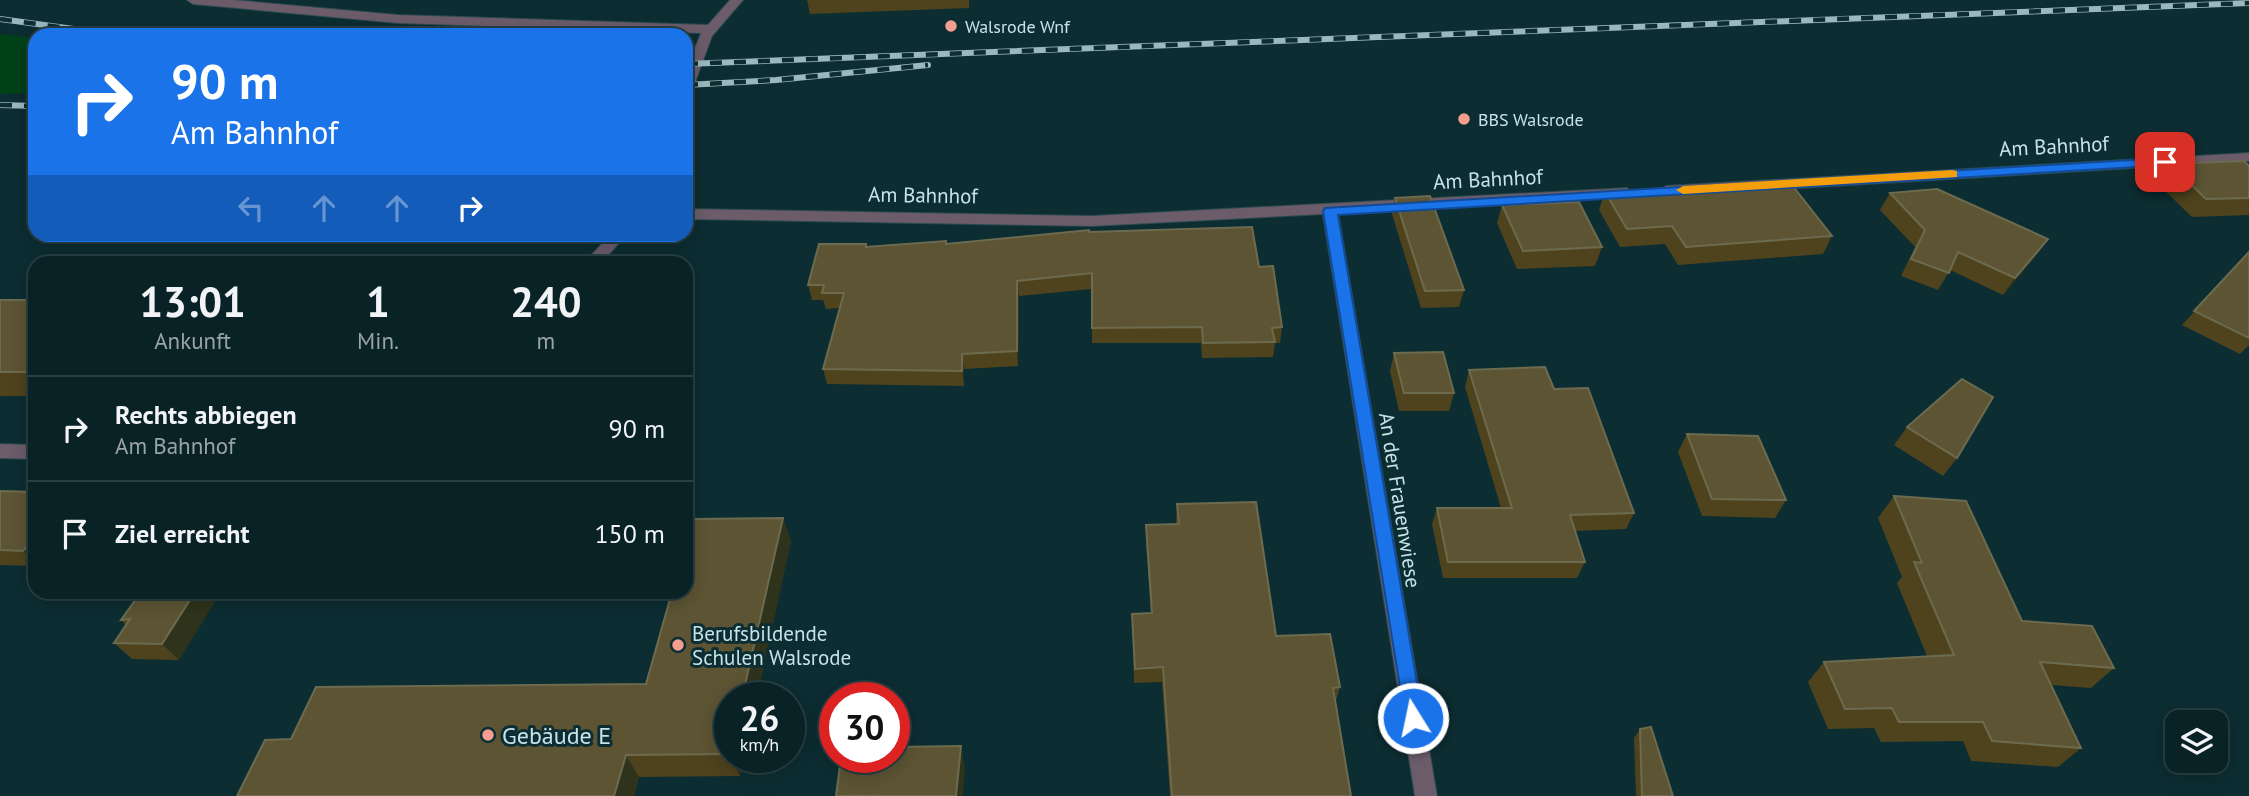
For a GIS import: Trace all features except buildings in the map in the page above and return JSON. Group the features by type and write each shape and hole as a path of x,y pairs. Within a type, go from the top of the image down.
{"street":[{"path":"192,0 398,19 679,28"},
{"path":"693,71 710,29 737,0"},
{"path":"693,28 710,29"},
{"name":"Am Bahnhof","path":"693,214 1092,221 1330,211 2249,157"},
{"name":"An der Frauenwiese","path":"1330,211 1426,796"},
{"path":"599,256 612,242"},
{"path":"0,451 28,452"}],"green space":[{"path":"0,34 28,37 28,93 0,94"}],"railway":[{"path":"693,64 2249,3"},
{"path":"0,19 66,28"},
{"path":"693,85 776,80 928,65"},
{"path":"0,105 28,106"}],"slow traffic":[{"path":"1683,190 1952,174"}],"place":[{"name":"Walsrode Wnf","path":"951,26"},
{"name":"BBS Walsrode","path":"1464,119"},
{"name":"Berufsbildende Schulen Walsrode","path":"678,645"},
{"name":"Gebäude E","path":"488,735"}],"route":[{"path":"1413,718 1330,211 2165,162"}]}
